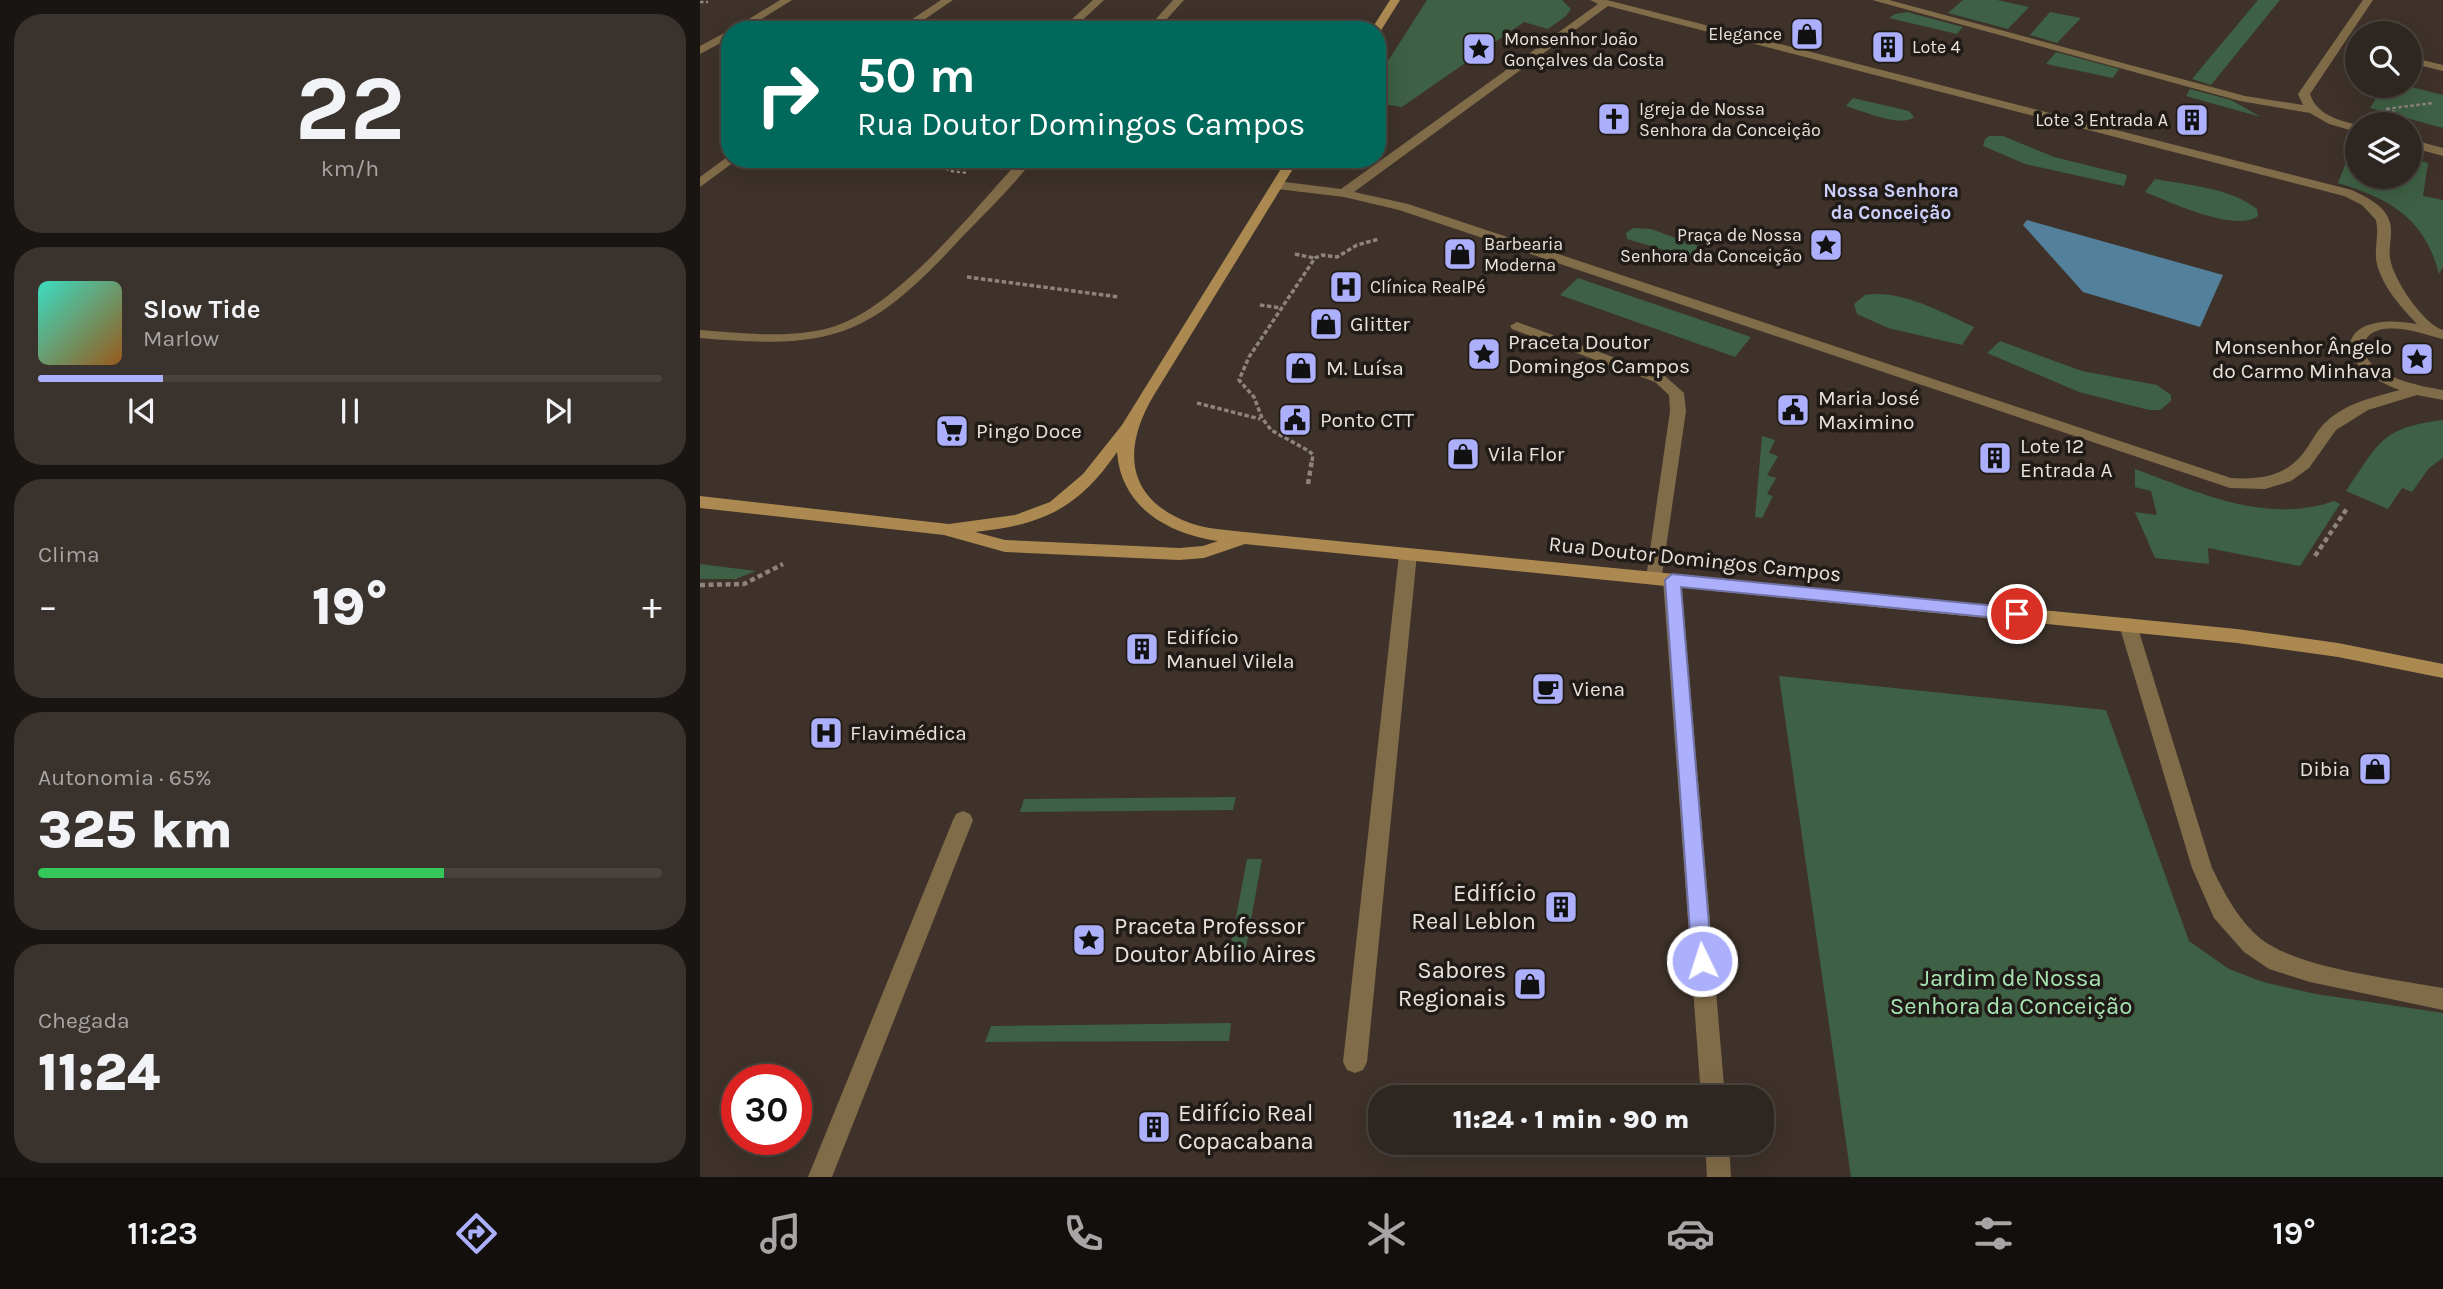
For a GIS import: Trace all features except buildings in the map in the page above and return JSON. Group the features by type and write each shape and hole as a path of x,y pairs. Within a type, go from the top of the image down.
{"main road":[{"path":"1382,21 1395,0"},
{"path":"700,502 944,529 1031,518 1061,504 1071,498 1100,467 1287,168"},
{"path":"1134,416 1127,433 1124,459 1135,488 1153,511 1184,527 1244,538"},
{"name":"Rua Doutor Domingos Campos","path":"944,529 1004,546 1179,554 1204,552 1244,538 2284,642 2443,671"}],"street":[{"path":"749,21 773,5 787,0"},
{"path":"915,21 948,0"},
{"path":"1075,21 1099,0"},
{"path":"1159,21 1179,0"},
{"path":"1877,0 2244,99 2313,110 2345,125"},
{"path":"2313,110 2305,99 2307,87 2343,44 2368,0"},
{"path":"1386,162 1600,1 2348,193 2364,201 2382,217 2385,230 2383,258 2388,276 2401,296 2437,333"},
{"path":"700,51 721,38"},
{"path":"2422,63 2443,68"},
{"path":"2422,146 2443,152"},
{"path":"700,183 721,166"},
{"path":"700,334 786,338 835,331 856,322 877,311 908,285 1019,168"},
{"path":"1344,193 1377,168"},
{"path":"1277,185 1344,193 1403,207 2230,483 2266,484 2287,478 2303,465 2326,431 2344,415 2415,391"},
{"path":"1517,326 1660,379 1676,393 1678,411 1664,579 1712,1085"},
{"path":"2437,333 2412,326 2380,326 2367,330 2356,346 2360,358 2386,380 2415,391 2443,395"},
{"path":"1355,1062 1408,554"},
{"path":"2128,625 2202,868 2222,911 2252,945 2277,962 2309,972 2443,999"},
{"path":"820,1177 963,820"},
{"path":"1718,1155 1719,1177"}],"path":[{"path":"700,2 708,2"},
{"path":"945,168 950,171"},
{"path":"1261,419 1254,397 1240,380 1249,357 1281,307 1315,258 1322,255 1337,257 1357,245 1387,237"},
{"path":"1295,254 1315,258"},
{"path":"965,277 1119,297"},
{"path":"1260,305 1281,307"},
{"path":"1197,403 1261,419 1286,441 1309,450 1313,454 1308,484"},
{"path":"2315,556 2348,507"},
{"path":"700,585 744,584 783,564"}],"green space":[{"path":"1427,0 1562,0 1571,9 1548,29 1524,22 1402,107 1386,104 1386,64"},
{"path":"1963,0 1997,0 2029,7 2008,29 1948,13"},
{"path":"2258,0 2280,0 2211,85 2192,79"},
{"path":"1908,12 1963,27 1957,34 1889,18"},
{"path":"2050,12 2081,18 2057,43 2030,35"},
{"path":"2056,52 2119,69 2113,78 2046,64"},
{"path":"2190,89 2231,100 2261,117 2186,96"},
{"path":"2422,90 2443,95 2443,128 2422,122 2422,112 2385,112 2370,108 2376,98 2422,98"},
{"path":"1853,98 1909,111 1914,117 1901,121 1871,115 1846,106"},
{"path":"1989,136 2003,136 2054,157 2127,175 2124,186 2025,164 1983,146"},
{"path":"2422,161 2428,163 2423,196 2443,200 2443,267 2439,274 2433,255 2415,225 2390,204 2357,189 2422,189"},
{"path":"2345,165 2345,185 2338,183"},
{"path":"2155,179 2209,188 2235,196 2257,209 2258,216 2234,221 2202,214 2145,192"},
{"path":"1633,228 1651,229 1701,247 1691,258 1627,239 1626,233"},
{"path":"1578,278 1751,337 1735,357 1560,295"},
{"path":"1865,295 1893,295 1907,299 1974,327 1962,345 1888,328 1857,314 1854,304"},
{"path":"2000,341 2082,371 2157,385 2171,395 2171,401 2160,410 2149,410 2079,392 1987,353"},
{"path":"2443,420 2443,458 2429,468 2412,492 2402,488 2388,509 2346,491 2384,440 2406,428"},
{"path":"1762,436 1775,440 1769,453 1778,456 1767,475 1776,478 1767,494 1773,496 1762,518 1755,517"},
{"path":"2135,469 2233,503 2283,509 2334,501 2340,504 2300,566 2208,548 2209,564 2155,558 2135,512 2157,515 2151,491 2135,487"},
{"path":"700,564 756,571 736,579 700,579"},
{"name":"Jardim de Nossa Senhora da Conceição","path":"1779,676 2106,710 2189,941 2229,969 2263,982 2316,994 2443,1013 2443,1177 1851,1177"},
{"path":"1236,797 1233,810 1020,812 1024,799"},
{"path":"1247,859 1262,859 1243,964 1227,965"},
{"path":"1231,1023 1229,1041 985,1042 991,1026"}],"water":[{"path":"2027,220 2223,275 2200,327 2083,292 2023,225"}],"place":[{"name":"Elegance","path":"1807,34"},
{"name":"Lote 4","path":"1888,47"},
{"name":"Monsenhor João Gonçalves da Costa","path":"1479,49"},
{"name":"Igreja de Nossa Senhora da Conceição","path":"1614,119"},
{"name":"Lote 3 Entrada A","path":"2192,120"},
{"name":"Praça de Nossa Senhora da Conceição","path":"1826,245"},
{"name":"Barbearia Moderna","path":"1460,254"},
{"name":"Clínica RealPé","path":"1346,287"},
{"name":"Glitter","path":"1326,324"},
{"name":"Praceta Doutor Domingos Campos","path":"1484,354"},
{"name":"Monsenhor Ângelo do Carmo Minhava","path":"2417,359"},
{"name":"M. Luísa","path":"1301,368"},
{"name":"Maria José Maximino","path":"1793,410"},
{"name":"Ponto CTT","path":"1295,420"},
{"name":"Pingo Doce","path":"952,431"},
{"name":"Vila Flor","path":"1463,454"},
{"name":"Lote 12 Entrada A","path":"1995,458"},
{"name":"Edifício Manuel Vilela","path":"1142,649"},
{"name":"Viena","path":"1548,689"},
{"name":"Flavimédica","path":"826,733"},
{"name":"Dibia","path":"2375,769"},
{"name":"Edifício Real Leblon","path":"1561,907"},
{"name":"Praceta Professor Doutor Abílio Aires","path":"1089,940"},
{"name":"Sabores Regionais","path":"1530,984"},
{"name":"Edifício Real Copacabana","path":"1154,1127"}],"district":[{"name":"Nossa Senhora da Conceição","path":"1891,202"}],"route":[{"path":"1702,961 1672,580 2017,614"}]}
